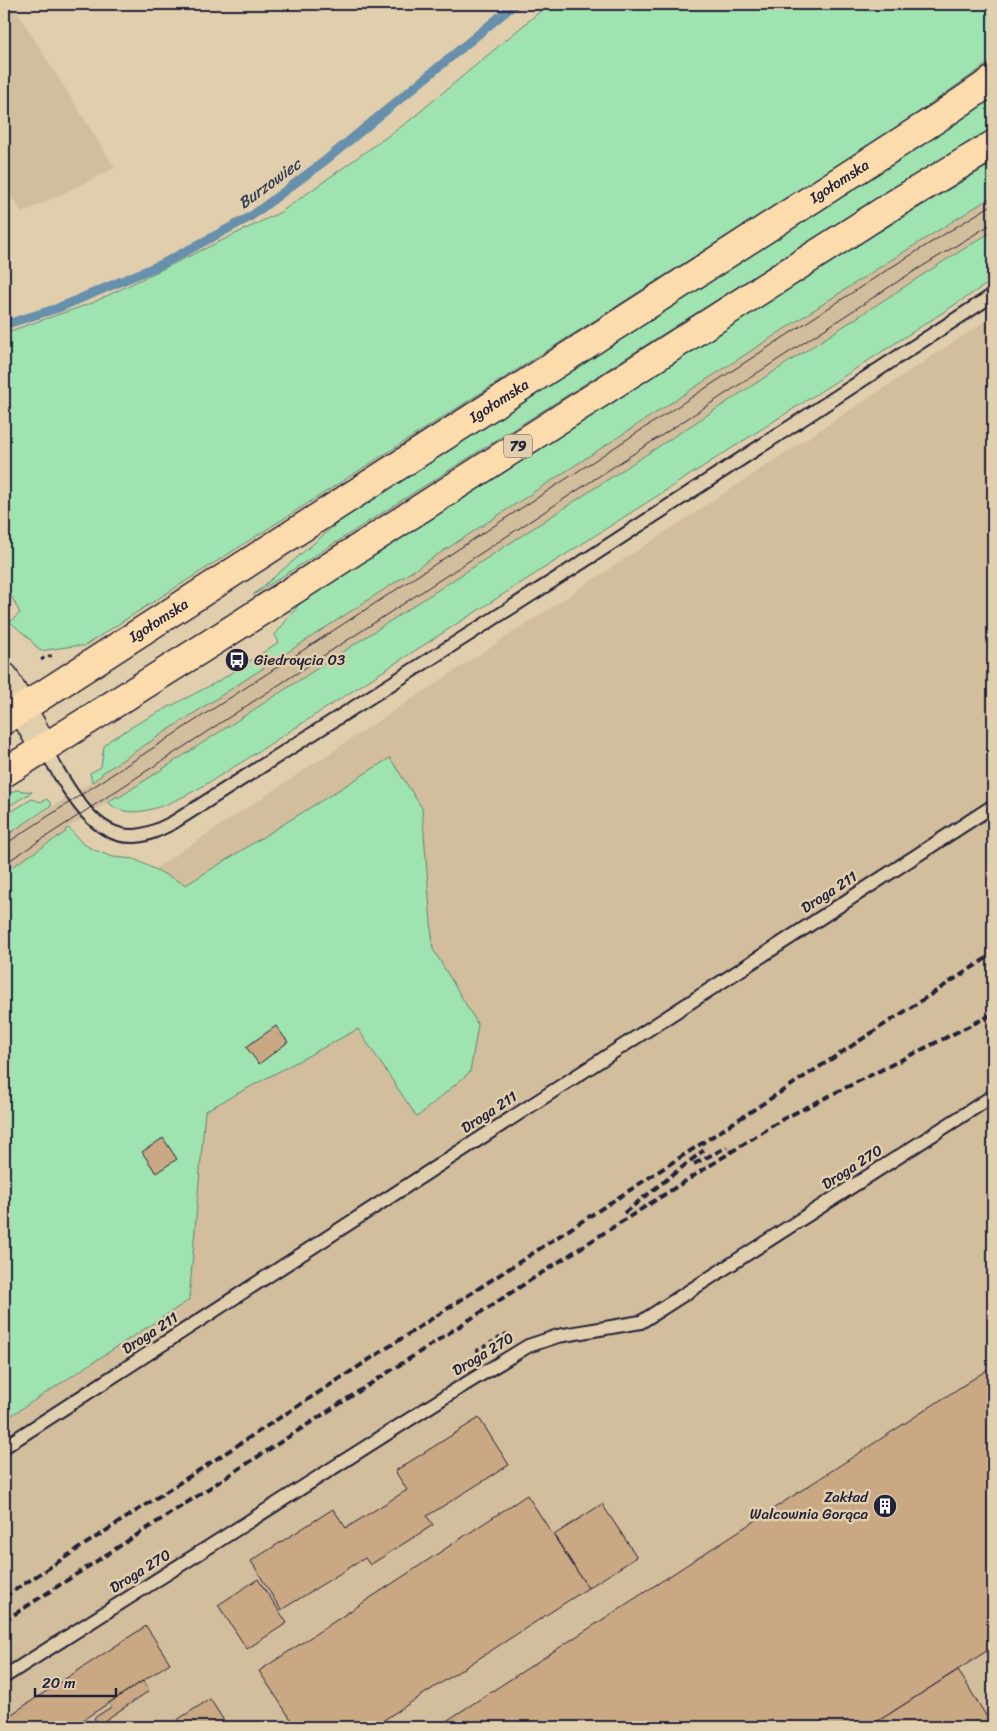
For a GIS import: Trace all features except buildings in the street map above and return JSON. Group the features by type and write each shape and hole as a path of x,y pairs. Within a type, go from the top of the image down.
{"main road":[{"name":"Igołomska","path":"12,714 930,123 993,80"},
{"name":"79","path":"4,773 214,642 896,204 993,145"}],"street":[{"path":"4,677 12,714 44,748"}],"lane":[{"path":"44,748 85,811 103,828 124,836 136,836 162,828 584,561 993,295"},
{"name":"Droga 211","path":"4,1447 993,806"},
{"name":"Droga 270","path":"4,1677 528,1346 558,1336 641,1322 993,1096"}],"shaded area":[{"path":"4,4 12,4 115,168 22,213 4,184"},
{"path":"993,196 993,231 118,798 116,796 65,830 66,832 4,872 4,837 92,782 102,775 101,773 872,272"},
{"path":"993,316 993,1727 4,1727 4,968"}],"green space":[{"path":"549,4 993,4 993,60 896,128 84,646 40,651 29,638 10,622 20,613 4,582 4,333 92,303 281,212 409,121"},
{"path":"993,98 993,129 844,219 253,595 353,510"},
{"path":"993,163 993,196 872,272 102,773 92,782 90,773 101,767 104,746 110,740 140,722 219,681 279,642 275,635 300,603 857,245"},
{"path":"993,231 993,280 899,341 195,791 156,808 138,812 121,810 108,802 117,796 118,798"},
{"path":"390,758 422,808 433,949 478,1025 470,1072 417,1117 358,1029 205,1111 189,1300 4,1420 4,872 66,832 65,830 69,828 82,843 94,850 113,857 134,859 186,885"},
{"path":"16,790 32,792 4,809 4,796"},
{"path":"32,799 41,802 47,799 52,805 4,837 4,816"}],"waterway":[{"name":"Burzowiec","path":"4,325 58,308 162,264 250,217 326,160 515,4"}],"tram line":[{"path":"4,845 890,268 993,204"},
{"path":"4,864 900,280 993,223"}],"railway":[{"path":"4,1597 993,954"},
{"path":"4,1621 783,1119 993,1014"},
{"path":"694,1164 727,1147"},
{"path":"624,1213 704,1150"}],"place":[{"name":"Giedroycia 03","path":"237,660"},
{"name":"Zakład Walcownia Gorąca","path":"885,1506"}]}
